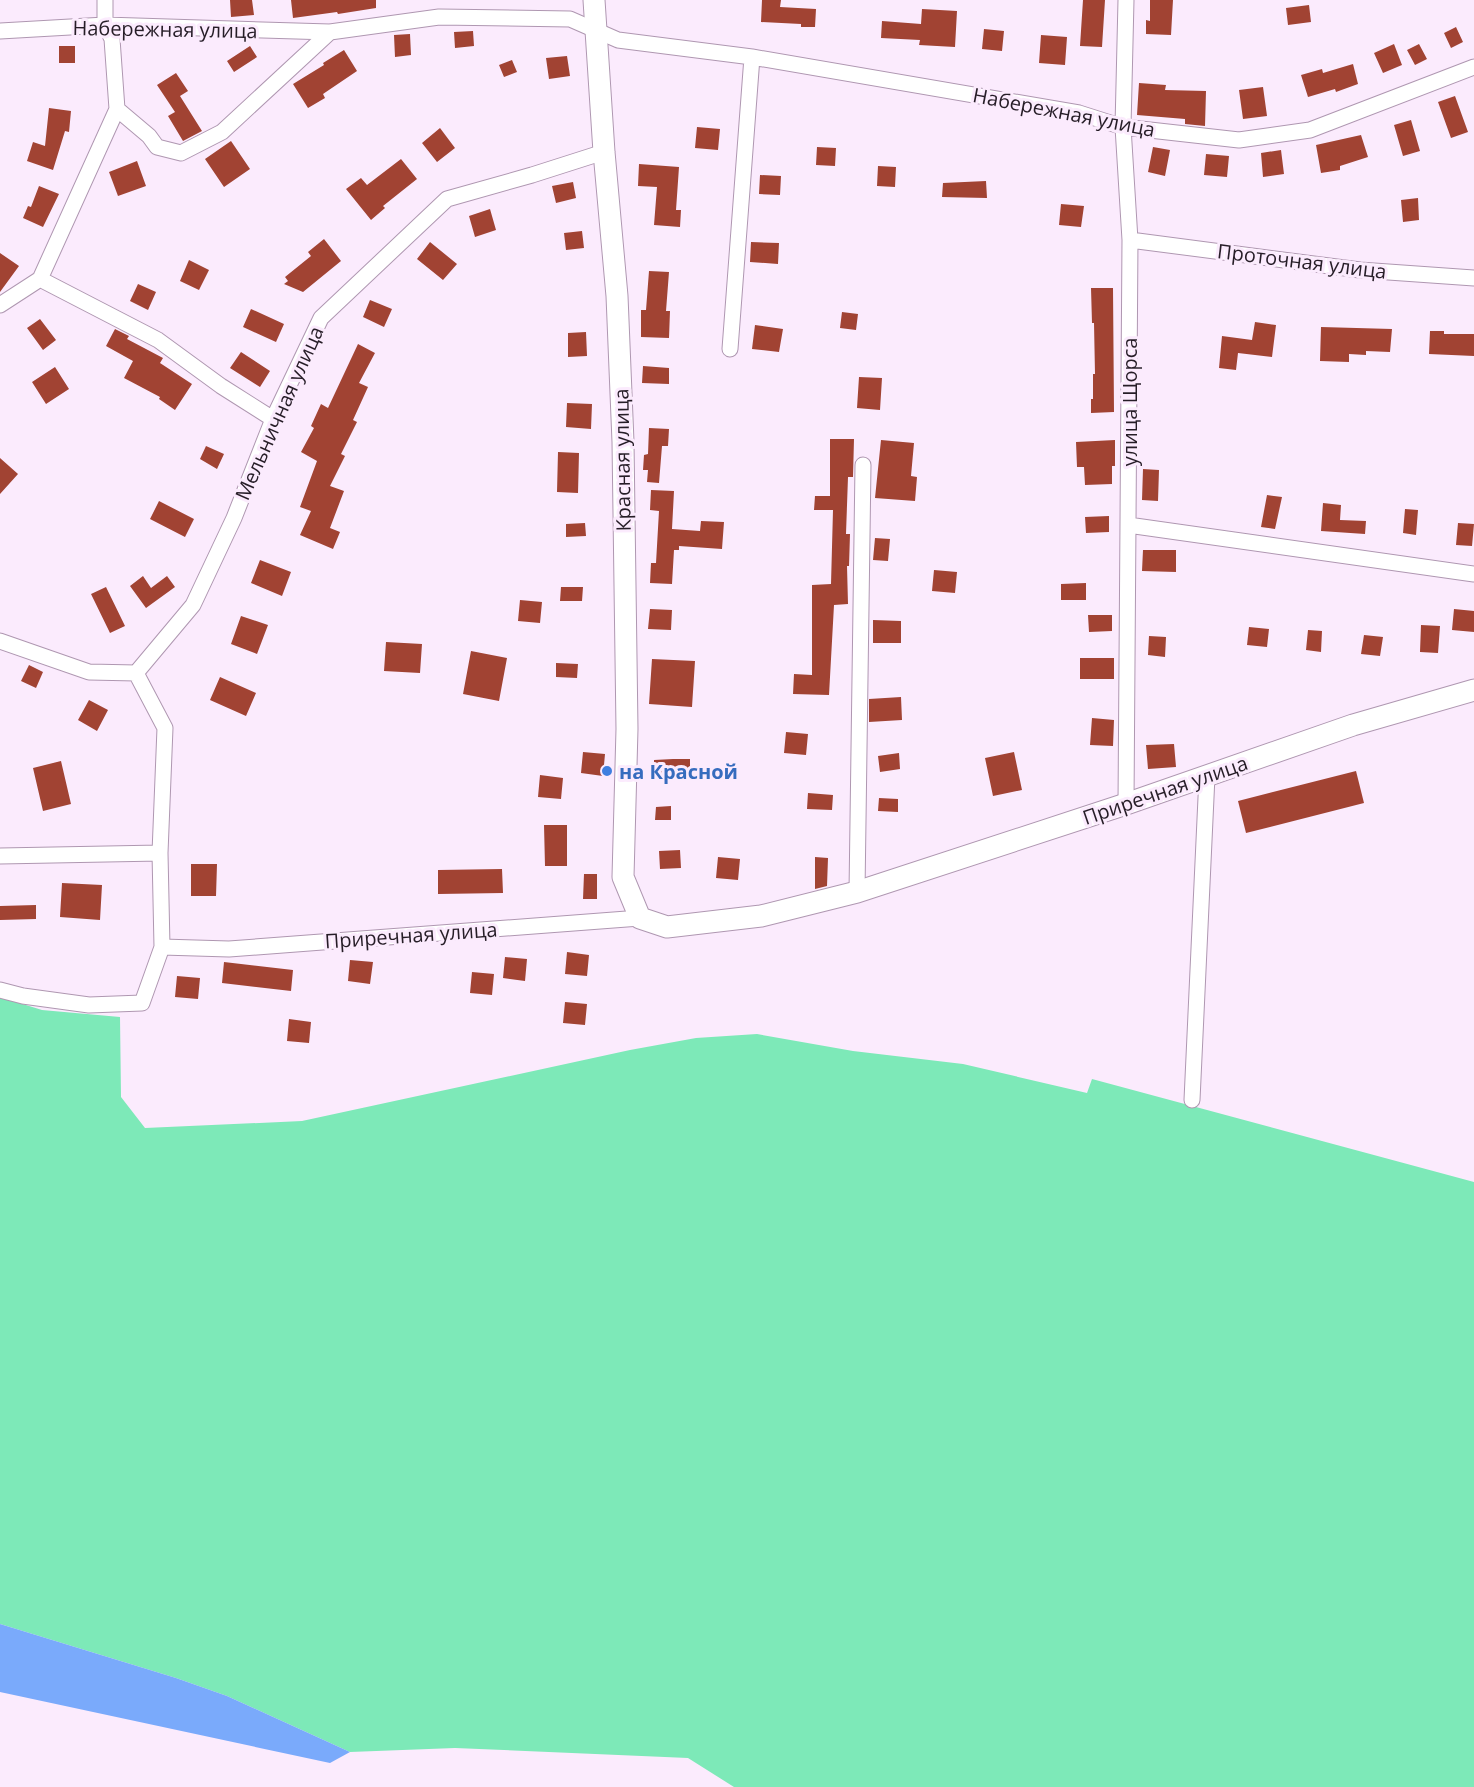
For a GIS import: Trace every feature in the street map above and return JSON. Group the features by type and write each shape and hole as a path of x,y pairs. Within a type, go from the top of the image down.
{"street":[{"path":"0,305 40,279 117,109 112,39 105,25 105,0"},
{"name":"Красная улица","path":"594,0 604,152 617,296 622,431 627,729 624,877 640,918"},
{"name":"улица Щорса","path":"1126,0 1123,127 1130,240 1126,804"},
{"name":"Набережная улица","path":"0,31 105,25 330,32 440,17 570,18 618,40 752,57 1079,113 1123,127 1239,140 1310,130 1474,67"},
{"path":"117,109 150,136 157,147 181,153 222,132 330,32"},
{"path":"730,349 752,57"},
{"name":"Мельничная улица","path":"136,674 193,605 234,518 273,419 321,318 447,199 532,176 604,152"},
{"name":"Проточная улица","path":"1130,240 1360,270 1474,278"},
{"path":"40,279 158,340 221,386 273,419"},
{"path":"857,892 863,465"},
{"path":"1128,525 1474,574"},
{"path":"0,640 89,672 136,674 165,728 160,853 162,947 142,1003 89,1005 23,996 0,990"},
{"name":"Приречная улица","path":"162,947 229,949 640,918 667,927 761,916 857,892 1126,804 1353,725 1474,690"},
{"path":"1192,1100 1207,776"},
{"path":"0,856 160,853"}],"green space":[{"path":"0,997 42,1010 120,1017 121,1097 145,1128 302,1121 630,1050 696,1038 757,1034 853,1051 963,1064 1087,1093 1092,1079 1474,1182 1474,1787 734,1787 688,1758 455,1748 350,1752 227,1696 0,1624"}],"water":[{"path":"0,1624 227,1696 350,1752 330,1763 0,1692"}],"building":[{"path":"230,0 252,0 254,15 231,17"},
{"path":"291,0 376,0 376,8 293,18"},
{"path":"762,0 781,0 780,7 816,9 815,27 761,22"},
{"path":"1083,0 1105,0 1102,47 1080,46"},
{"path":"1150,0 1173,0 1171,35 1146,34 1146,20 1150,21"},
{"path":"1309,5 1311,22 1288,25 1286,8"},
{"path":"922,9 957,11 955,47 919,45 920,40 881,38 882,21 921,24"},
{"path":"1456,27 1463,42 1451,48 1444,33"},
{"path":"984,29 1004,31 1002,51 982,49"},
{"path":"473,31 474,46 455,48 454,32"},
{"path":"410,34 411,55 395,57 394,35"},
{"path":"1041,35 1067,37 1065,65 1039,63"},
{"path":"1394,44 1402,65 1383,73 1374,53"},
{"path":"1419,44 1427,59 1415,65 1407,50"},
{"path":"59,46 75,46 75,63 59,63"},
{"path":"250,46 257,57 234,72 227,61"},
{"path":"344,50 357,71 323,94 325,98 308,108 293,84"},
{"path":"567,56 570,76 549,79 546,58"},
{"path":"512,60 517,72 504,77 499,65"},
{"path":"1353,64 1358,84 1336,92 1335,89 1308,97 1301,75 1322,69 1323,73"},
{"path":"176,73 188,91 180,96 202,131 183,141 168,116 175,112 157,85"},
{"path":"1139,83 1166,85 1165,90 1206,91 1205,126 1185,124 1185,119 1137,115"},
{"path":"1263,87 1267,116 1243,119 1239,90"},
{"path":"1455,96 1468,132 1451,138 1438,102"},
{"path":"49,108 71,111 69,132 65,131 53,170 27,161 33,142 45,146"},
{"path":"1411,120 1420,151 1403,156 1394,125"},
{"path":"697,127 720,129 718,150 695,148"},
{"path":"440,128 455,148 437,162 422,143"},
{"path":"1361,135 1368,157 1340,166 1340,170 1321,173 1316,145"},
{"path":"231,141 250,169 224,187 205,159"},
{"path":"817,147 836,148 835,166 816,165"},
{"path":"1153,147 1170,150 1165,176 1148,172"},
{"path":"1281,150 1284,174 1263,177 1261,153"},
{"path":"1206,154 1229,156 1227,177 1204,175"},
{"path":"401,159 417,179 383,206 385,208 371,220 346,189 361,178 367,185"},
{"path":"137,161 146,186 118,196 109,172"},
{"path":"639,164 679,167 676,210 681,210 680,227 654,225 657,187 638,186"},
{"path":"878,166 896,167 895,187 877,186"},
{"path":"760,175 781,176 780,195 759,194"},
{"path":"986,181 987,198 942,197 943,183"},
{"path":"573,182 576,198 556,203 552,186"},
{"path":"39,186 59,194 43,227 23,218 28,206 31,207"},
{"path":"1418,198 1419,220 1403,222 1401,200"},
{"path":"1061,204 1084,206 1081,227 1059,225"},
{"path":"490,209 496,230 475,237 469,216"},
{"path":"582,231 584,248 566,250 564,233"},
{"path":"324,239 341,261 303,292 284,284 288,281 285,277 311,256 308,252"},
{"path":"430,242 457,264 443,280 417,259"},
{"path":"751,242 779,243 778,264 750,262"},
{"path":"0,253 19,266 0,292"},
{"path":"189,260 209,270 199,290 180,281"},
{"path":"649,271 669,272 666,311 670,311 669,338 641,337 641,310 646,310"},
{"path":"138,284 156,292 148,310 130,301"},
{"path":"1091,288 1113,288 1114,412 1091,413 1093,374 1095,374"},
{"path":"370,300 392,309 384,327 363,317"},
{"path":"251,309 284,324 276,342 243,327"},
{"path":"842,312 858,314 856,330 840,328"},
{"path":"40,319 56,340 43,350 27,328"},
{"path":"1255,322 1276,325 1272,357 1238,353 1236,370 1219,368 1222,336 1252,340"},
{"path":"755,325 783,329 779,352 752,349"},
{"path":"1321,327 1392,329 1390,352 1366,351 1366,355 1349,354 1349,362 1320,361"},
{"path":"115,329 129,336 127,339 163,358 160,363 192,384 175,410 159,399 160,397 124,378 133,361 106,346"},
{"path":"1430,331 1444,331 1444,334 1474,334 1474,356 1429,354"},
{"path":"586,332 587,356 568,357 568,333"},
{"path":"358,344 375,353 359,383 368,387 353,420 357,422 341,454 345,456 330,486 344,491 330,528 340,532 333,549 300,535 311,511 300,507 317,461 301,452 314,428 311,426 321,404 328,408"},
{"path":"241,352 270,371 260,387 230,368"},
{"path":"643,366 669,368 669,384 642,383"},
{"path":"55,367 69,389 46,404 32,382"},
{"path":"859,377 882,378 880,410 857,408"},
{"path":"567,403 592,404 591,429 566,427"},
{"path":"649,428 669,429 668,446 662,446 659,483 647,482 648,470 643,470 644,455 648,454"},
{"path":"830,439 854,439 853,477 848,477 846,534 850,534 849,566 847,566 848,604 834,605 829,695 793,694 794,674 812,675 812,585 831,584 833,510 814,510 815,496 830,496"},
{"path":"881,440 914,443 911,476 917,477 915,501 875,498"},
{"path":"1115,440 1112,484 1085,485 1084,467 1077,467 1076,442"},
{"path":"206,446 224,454 217,469 200,459"},
{"path":"558,452 579,453 578,493 557,492"},
{"path":"0,458 18,474 0,494"},
{"path":"1143,469 1159,470 1158,501 1142,500"},
{"path":"651,490 674,491 672,529 700,531 701,521 724,522 722,549 679,546 679,550 674,550 672,584 650,583 651,563 656,563 659,511 650,510"},
{"path":"1267,495 1282,497 1275,529 1261,527"},
{"path":"159,501 194,519 185,537 150,519"},
{"path":"1323,503 1341,505 1340,520 1366,521 1365,534 1321,531"},
{"path":"1405,509 1418,510 1416,535 1403,533"},
{"path":"1109,516 1109,532 1086,533 1085,517"},
{"path":"585,523 586,536 566,537 566,524"},
{"path":"1458,523 1474,524 1472,546 1456,545"},
{"path":"875,538 890,539 888,561 873,560"},
{"path":"1143,550 1176,550 1176,572 1142,571"},
{"path":"260,560 291,572 282,596 251,583"},
{"path":"934,570 957,572 955,593 932,591"},
{"path":"143,576 151,588 167,576 175,587 146,608 130,586"},
{"path":"1086,583 1086,600 1061,600 1061,584"},
{"path":"106,587 125,626 110,633 91,594"},
{"path":"561,587 583,587 582,601 560,601"},
{"path":"520,600 542,602 540,623 518,621"},
{"path":"650,609 672,610 671,630 648,629"},
{"path":"1454,609 1474,611 1474,632 1452,630"},
{"path":"1088,615 1112,615 1112,631 1089,632"},
{"path":"241,616 268,625 257,654 231,644"},
{"path":"873,620 901,621 901,643 873,643"},
{"path":"1421,625 1440,626 1438,653 1420,652"},
{"path":"1249,627 1269,629 1267,647 1247,645"},
{"path":"1308,630 1322,631 1321,652 1306,650"},
{"path":"1364,635 1383,637 1380,656 1361,654"},
{"path":"1149,636 1166,637 1165,657 1148,655"},
{"path":"386,642 422,644 420,673 384,671"},
{"path":"471,651 507,658 499,701 463,694"},
{"path":"1080,658 1114,658 1114,679 1080,679"},
{"path":"652,659 695,661 692,707 649,704"},
{"path":"556,663 578,664 577,678 556,677"},
{"path":"29,665 43,672 36,688 21,681"},
{"path":"220,677 256,693 246,716 210,700"},
{"path":"901,697 902,720 869,722 869,699"},
{"path":"89,700 108,710 97,731 78,720"},
{"path":"1092,718 1114,720 1113,746 1090,745"},
{"path":"786,732 808,734 806,755 784,753"},
{"path":"1174,744 1176,767 1148,769 1146,745"},
{"path":"583,752 605,754 603,776 581,773"},
{"path":"1014,752 1022,790 993,796 985,758"},
{"path":"899,753 900,769 880,772 878,756"},
{"path":"690,759 690,773 654,773 654,760"},
{"path":"61,761 71,804 43,811 33,768"},
{"path":"1356,771 1364,803 1246,833 1238,801"},
{"path":"540,775 563,778 561,799 538,797"},
{"path":"808,793 833,795 832,810 807,809"},
{"path":"879,798 898,799 898,812 878,811"},
{"path":"671,806 671,820 655,820 656,807"},
{"path":"544,825 567,825 567,866 545,866"},
{"path":"680,850 681,868 660,869 659,851"},
{"path":"718,857 740,859 738,880 716,878"},
{"path":"815,857 828,858 827,886 815,889"},
{"path":"191,864 217,864 216,896 191,896"},
{"path":"502,869 503,893 438,894 438,870"},
{"path":"584,874 597,874 597,899 583,899"},
{"path":"62,883 102,885 100,920 60,917"},
{"path":"36,905 36,919 0,920 0,906"},
{"path":"567,952 589,955 587,976 565,974"},
{"path":"505,957 527,959 525,981 503,978"},
{"path":"350,960 373,962 370,984 348,981"},
{"path":"224,962 293,970 291,991 222,983"},
{"path":"472,972 494,974 492,995 470,993"},
{"path":"177,976 200,978 198,999 175,997"},
{"path":"565,1002 587,1004 585,1025 563,1023"},
{"path":"289,1019 311,1022 309,1043 287,1041"}],"place":[{"name":"на Красной","path":"607,771"}]}
